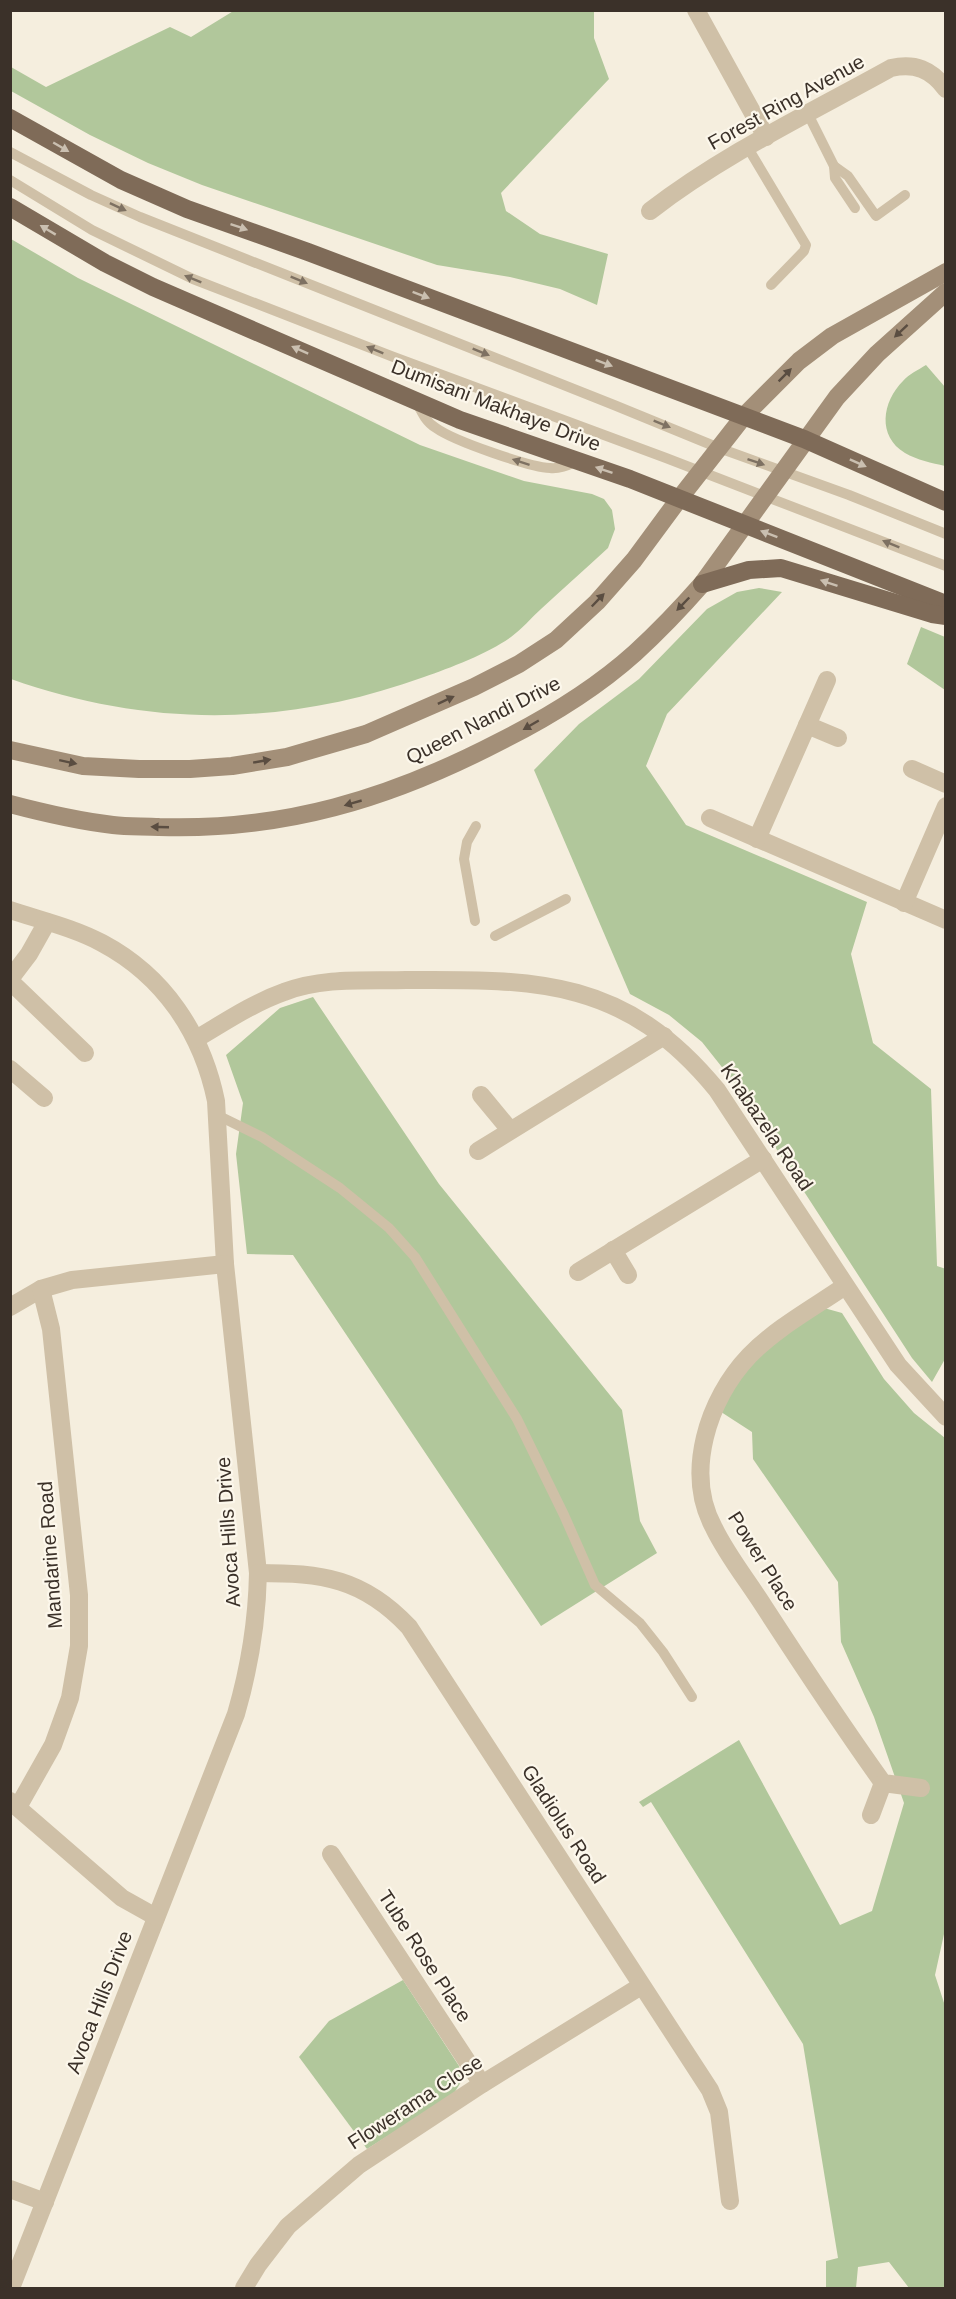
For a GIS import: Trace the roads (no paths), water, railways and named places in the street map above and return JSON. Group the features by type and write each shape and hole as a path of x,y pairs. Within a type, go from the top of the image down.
{"main road":[{"path":"10,118 121,180 188,209 804,439 945,502"},
{"name":"Dumisani Makhaye Drive","path":"10,207 105,263 153,287 460,420 679,499 945,604"},
{"name":"Queen Nandi Drive","path":"10,750 83,766 139,770 232,766 287,756 366,734 474,687 519,664 556,640 597,602 634,560 744,416 799,362 832,336 945,272"},
{"name":"Queen Nandi Drive","path":"10,804 114,825 209,827 277,820 329,810 382,794 448,769 519,732 573,700 634,654 702,584 804,439 837,397 877,354 945,292"},
{"path":"702,584 730,574 781,568 932,615 945,616"}],"street":[{"path":"704,14 766,137"},
{"name":"Forest Ring Avenue","path":"650,211 681,187 766,137 891,69 907,65 921,68 932,74 945,89"},
{"path":"757,839 827,680"},
{"path":"807,725 838,738"},
{"path":"912,768 945,784"},
{"path":"904,903 945,806"},
{"path":"711,818 945,920"},
{"name":"Avoca Hills Drive","path":"10,910 100,942 138,965 166,993 196,1039 211,1076 217,1115 225,1264 258,1573 257,1616 246,1679 236,1714 11,2289"},
{"path":"47,922 29,954 10,980 85,1053"},
{"name":"Khabazela Road","path":"196,1039 257,1003 286,991 315,984 347,981 471,979 536,983 572,990 615,1006 643,1020 664,1036 704,1074 763,1159 898,1365 945,1417"},
{"path":"478,1151 664,1036"},
{"path":"10,1069 44,1098"},
{"path":"481,1095 510,1130"},
{"path":"578,1272 763,1159"},
{"path":"613,1250 628,1275"},
{"path":"10,1307 41,1289 72,1280 225,1264"},
{"name":"Power Place","path":"845,1286 766,1340 748,1356 730,1379 715,1409 705,1437 701,1463 701,1488 713,1528 830,1708 883,1783"},
{"name":"Mandarine Road","path":"14,1804 53,1745 70,1698 79,1646 78,1583 51,1329 41,1289"},
{"name":"Gladiolus Road","path":"258,1573 300,1573 329,1578 358,1587 379,1599 409,1627 715,2100 730,2201"},
{"path":"871,1815 883,1783 921,1788"},
{"path":"14,1804 122,1898 156,1917"},
{"name":"Tube Rose Place","path":"331,1854 482,2084"},
{"name":"Flowerama Close","path":"244,2289 258,2265 288,2226 359,2165 482,2084 641,1986"},
{"path":"10,2189 45,2202"}],"lane":[{"path":"808,114 834,166 835,178 855,208"},
{"path":"748,148 806,245 804,251 771,285"},
{"path":"10,152 91,195 140,217 719,448 945,534"},
{"path":"834,166 848,176 876,216 905,195"},
{"path":"10,180 83,224 193,279 945,566"},
{"path":"475,921 464,859 468,842 476,826"},
{"path":"495,936 566,899"},
{"path":"217,1115 262,1137 340,1188 389,1228 415,1257 517,1419 595,1585 640,1623 663,1652 692,1697"}]}
